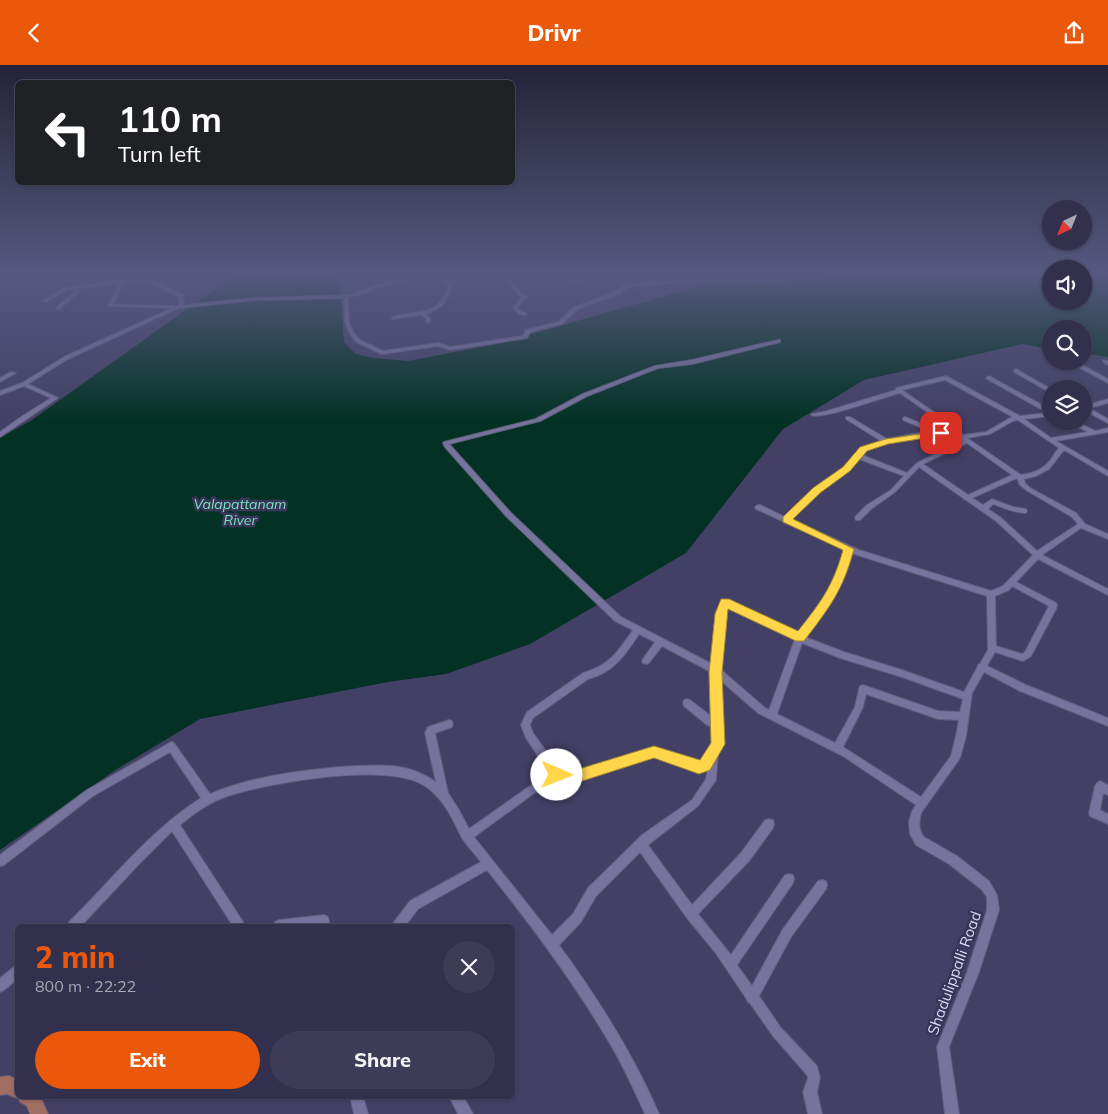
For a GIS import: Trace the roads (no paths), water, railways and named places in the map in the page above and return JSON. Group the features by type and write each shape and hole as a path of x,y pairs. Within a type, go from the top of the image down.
{"main road":[{"path":"0,1086 8,1085 15,1089"}],"street":[{"path":"0,393 24,384 66,358 145,322"},
{"path":"347,322 351,332 358,341 382,353 438,344 450,349 525,337 528,331 561,322"},
{"path":"778,341 692,362 657,367 585,395 538,420 446,443 509,515 618,619 715,671 745,698 772,715 886,777 922,803"},
{"path":"1088,370 1108,381"},
{"path":"1016,371 1042,386"},
{"path":"0,380 13,373"},
{"path":"900,391 898,389 946,378 1019,418 1050,440 1108,473"},
{"path":"989,378 1042,408"},
{"path":"0,435 23,417 55,398 24,384"},
{"path":"814,415 828,413 900,391"},
{"path":"900,391 1019,476 1024,486 1074,515 1081,525 1108,537"},
{"path":"1092,406 1108,401"},
{"path":"1092,412 1108,421"},
{"path":"858,518 869,507 893,491 919,464 965,439 988,433 1007,422 1042,414"},
{"path":"848,418 886,441"},
{"path":"906,419 941,433 965,439"},
{"path":"1089,430 1093,432"},
{"path":"1050,440 1108,430"},
{"path":"786,520 816,490 846,469 864,449 886,441 941,433"},
{"path":"966,498 1019,476 1029,476 1049,466 1057,452 1063,448"},
{"path":"858,456 908,475"},
{"path":"919,464 998,519 1037,555 1108,592"},
{"path":"983,509 992,501 1012,509 1024,511"},
{"path":"758,507 849,549 991,594 1000,591 1037,555 1081,525"},
{"path":"772,715 800,638 827,603 840,578 849,549"},
{"path":"992,648 1023,658 1028,654 1052,609 1053,605 1011,582"},
{"name":"Shadulippalli Road","path":"952,1114 943,1047 973,972 993,910 992,895 985,885 953,860 920,841 915,834 914,822 922,803 955,758 968,696 992,648 991,594"},
{"path":"467,836 557,775 579,776 654,752 699,768 705,765 718,744 715,671 721,614 725,602 843,657 874,664 944,690 968,696"},
{"path":"557,775 529,735 525,725 530,715 586,676 595,675 617,659 638,629"},
{"path":"646,661 661,641"},
{"path":"982,667 1023,688 1108,722"},
{"path":"837,749 854,720 863,689 938,715 965,716"},
{"path":"687,703 706,720 710,722 717,720"},
{"path":"443,793 430,733 431,730 449,724"},
{"path":"0,861 90,793 171,747 208,799"},
{"path":"551,944 577,918 592,892 641,844 683,813 708,788 712,781 714,753"},
{"path":"74,924 151,843 173,824 208,799 243,787 293,777 371,770 398,771 410,774 427,781 443,793 451,803 467,836 590,997 652,1114"},
{"path":"1108,790 1100,786 1094,813 1108,819"},
{"path":"173,824 238,924"},
{"path":"691,914 745,857 769,824"},
{"path":"641,844 691,914 731,964 752,998 777,1032 812,1071 814,1078 810,1091 815,1114"},
{"path":"400,924 414,905 489,863"},
{"path":"731,964 789,879"},
{"path":"752,998 787,933 822,885"},
{"path":"297,924 324,921 325,924"},
{"path":"0,986 15,974"},
{"path":"357,1099 361,1114"},
{"path":"457,1099 466,1114"}],"water":[{"name":"Valapattanam River","path":"169,322 343,322 344,342 356,354 374,358 408,361 497,344 574,322 1042,322 1042,347 1022,344 864,380 783,429 686,553 530,644 446,674 388,682 200,719 117,769 0,850 0,438 32,420"},
{"name":"Valapattanam River","path":"1092,322 1108,322 1108,357 1092,354"}]}
